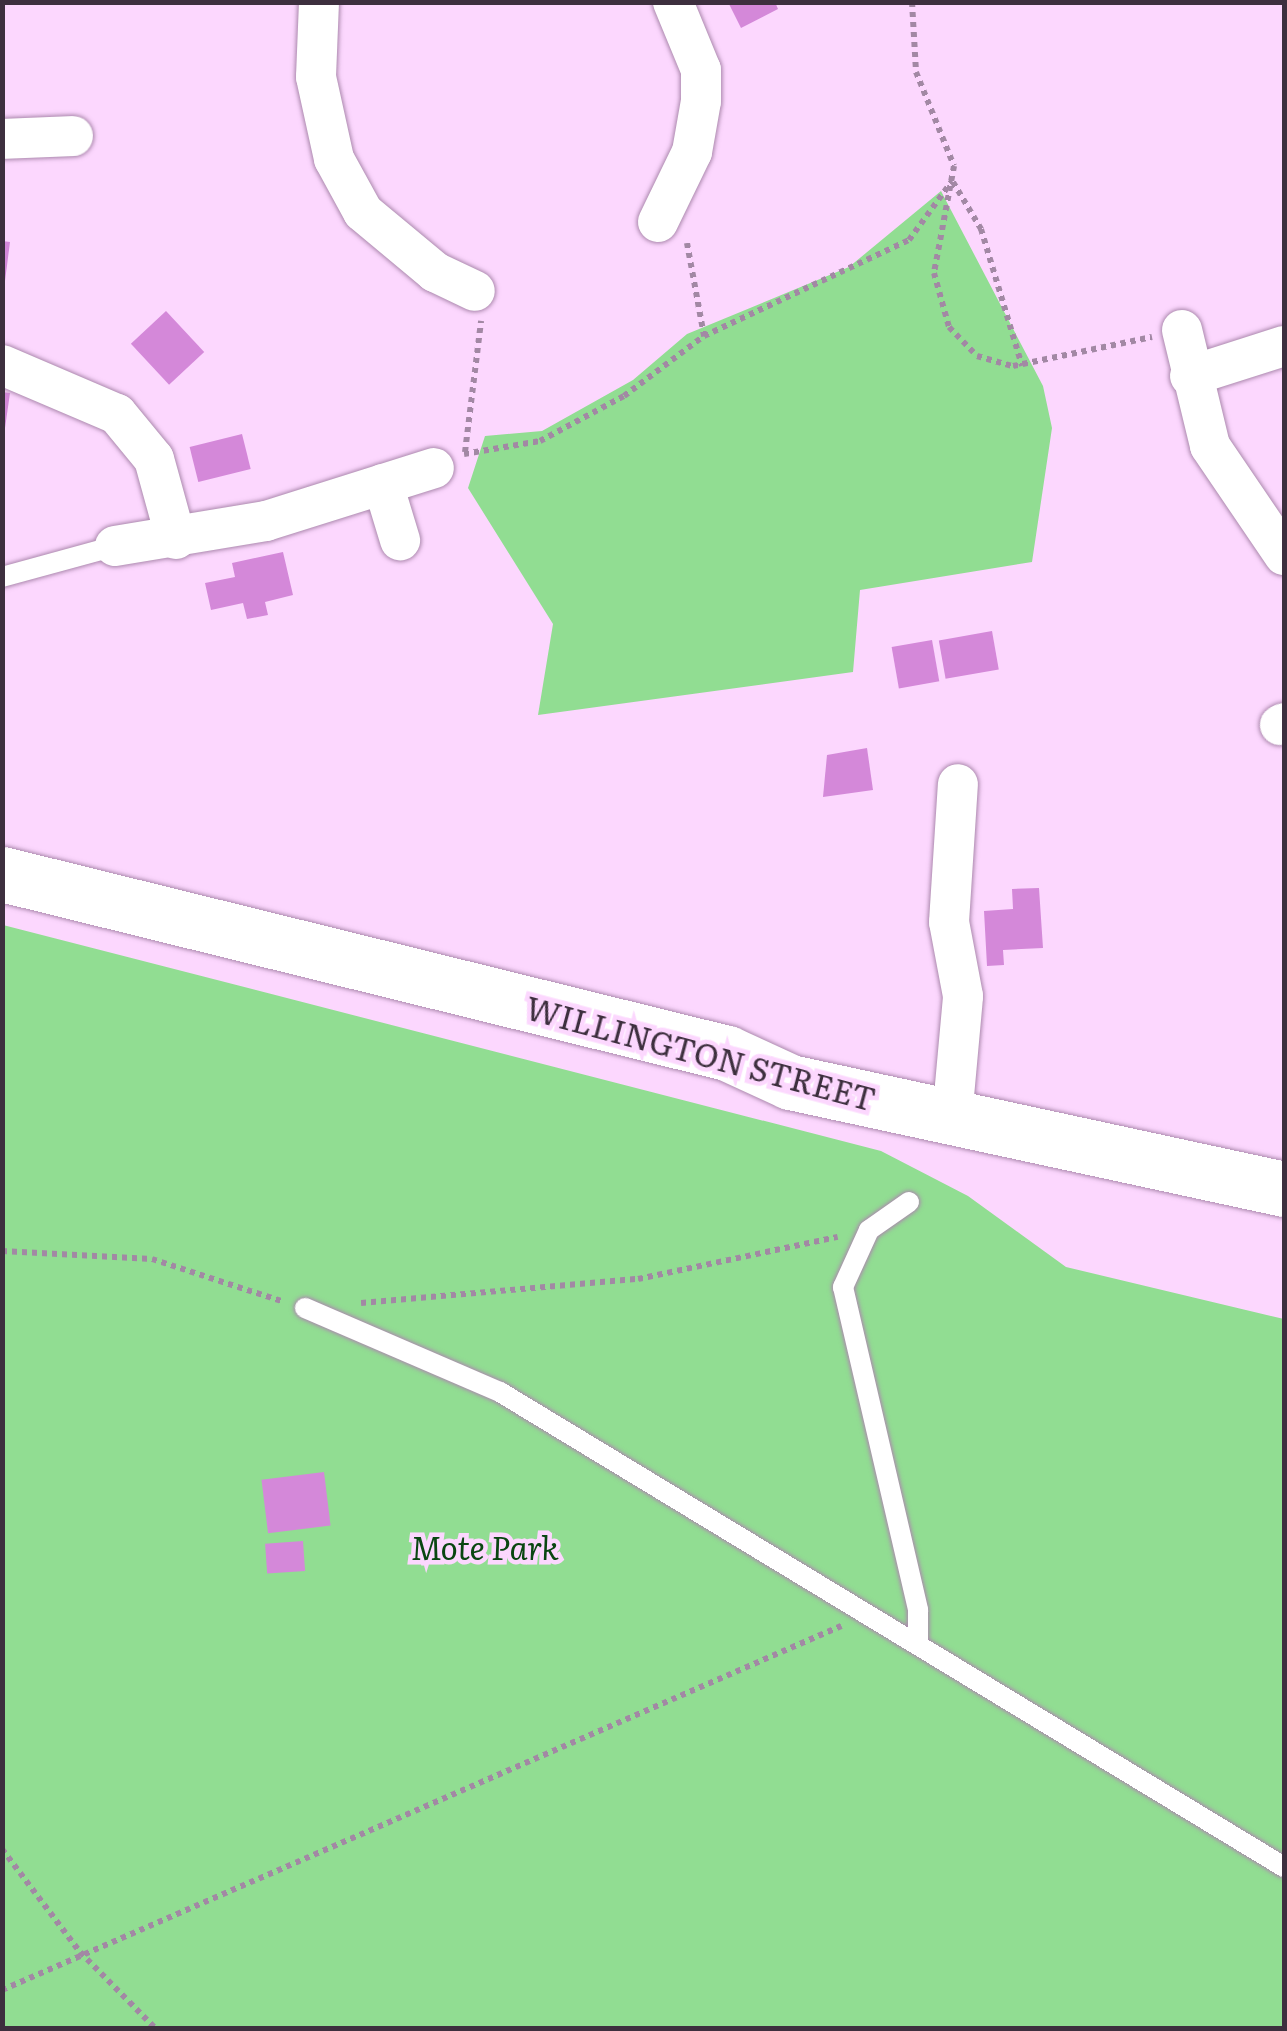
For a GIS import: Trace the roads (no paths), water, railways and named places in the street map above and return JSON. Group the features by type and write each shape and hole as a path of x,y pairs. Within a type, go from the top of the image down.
{"street":[{"path":"318,2 316,77 334,159 363,212 442,259 475,290"},
{"path":"668,206 692,152 701,70 673,2"},
{"path":"1182,330 1190,376 1210,446 1284,554"},
{"path":"1190,376 1284,346"},
{"path":"2,365 117,414 154,459 176,540"},
{"path":"115,546 176,540 383,484 449,461"},
{"path":"383,484 400,540"},
{"path":"952,1118 963,996 948,922 958,784"},
{"name":"WILLINGTON STREET","path":"2,874 952,1118 1284,1190"}],"lane":[{"path":"2,577 115,546"},
{"path":"909,1202 869,1230 843,1287 918,1645"},
{"path":"305,1308 500,1392 1284,1868"}],"park label":[{"name":"Mote Park","path":"485,1546"}]}
